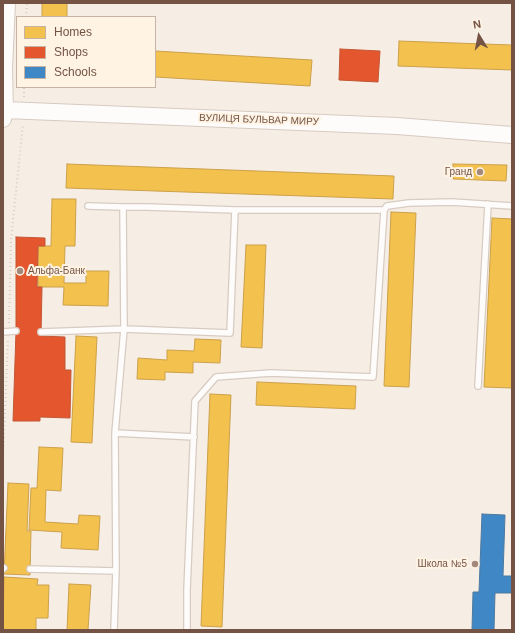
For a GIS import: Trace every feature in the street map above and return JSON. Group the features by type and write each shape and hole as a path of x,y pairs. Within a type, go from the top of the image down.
{"street":[{"path":"4,115 4,69 7,3"},
{"name":"ВУЛИЦЯ БУЛЬВАР МИРУ","path":"4,115 24,111 397,126 512,135"}],"lane":[{"path":"187,630 187,590 195,401 216,377 271,373 372,377 384,210 387,206 409,203 452,202 512,206"},
{"path":"478,386 488,204"},
{"path":"88,206 235,210 384,210"},
{"path":"114,630 116,572 114,433 124,329 123,207"},
{"path":"41,332 124,329 230,333 235,210"},
{"path":"6,332 16,331"},
{"path":"114,433 194,437"},
{"path":"30,569 116,572"}],"path":[{"path":"26,16 27,3"},
{"path":"3,462 4,379 11,240 24,111 24,88"}],"building: Homes":[{"path":"42,3 67,3 67,16 42,16"},
{"path":"399,41 512,45 512,70 398,66"},
{"path":"156,51 312,60 310,86 156,77"},
{"path":"67,164 394,176 393,199 66,188"},
{"name":"Гранд","path":"453,164 507,165 506,181 453,179"},
{"path":"52,199 76,199 75,246 65,246 64,283 86,283 86,271 109,271 108,306 63,305 64,287 38,287 38,246 51,246"},
{"path":"391,212 416,213 409,387 384,386"},
{"path":"492,218 512,219 512,388 484,387"},
{"path":"246,245 266,245 262,348 241,347"},
{"path":"76,336 97,337 92,443 71,442"},
{"path":"195,339 221,340 220,363 193,362 193,373 165,372 165,380 137,379 138,358 167,360 167,350 194,351"},
{"path":"257,382 356,386 355,409 256,405"},
{"path":"210,394 231,395 222,627 201,626"},
{"path":"39,447 63,448 61,491 46,490 45,522 78,524 79,515 100,516 98,550 61,548 62,532 29,530 31,488 37,488"},
{"path":"8,483 29,484 27,531 31,531 30,575 4,574"},
{"path":"4,577 38,579 37,585 49,585 48,618 36,618 36,630 3,630"},
{"path":"69,584 91,585 88,630 67,630"}],"building: Shops":[{"path":"340,49 380,51 378,82 339,80"},
{"path":"16,237 45,238 45,246 38,246 37,287 42,287 41,336 65,337 65,370 71,370 70,418 40,417 40,421 13,421 16,331"}],"building: Schools":[{"path":"482,514 505,515 503,576 512,576 512,593 495,593 494,630 472,630 473,592 479,592"}],"place":[{"name":"Гранд","path":"480,172"},
{"name":"Альфа-Банк","path":"20,271"},
{"name":"Школа №5","path":"475,564"}]}
